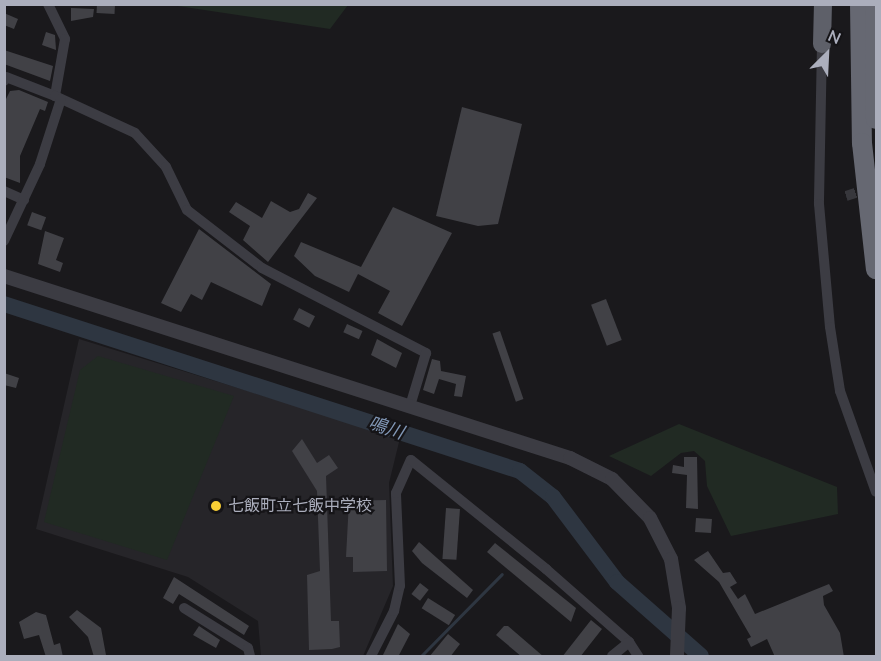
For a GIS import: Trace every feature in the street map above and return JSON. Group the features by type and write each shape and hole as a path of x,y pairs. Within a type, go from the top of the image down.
{"highway":[{"path":"822,44 823,4"},
{"path":"860,4 862,143 876,269"},
{"path":"875,4 876,119"}],"street":[{"path":"4,241 24,200 58,97 65,39 48,4"},
{"path":"822,44 819,204 830,327 840,391 876,492"},
{"path":"4,81 6,77 58,97 135,133 165,167 187,210 262,268 426,353 410,406"},
{"path":"4,191 24,200"},
{"path":"4,276 570,458 612,479 639,502 661,534 678,586 677,657"},
{"path":"370,657 394,611 400,586 396,493 411,460 630,642 638,657"},
{"path":"184,608 248,648 250,657"},
{"path":"612,657 630,642"}],"shaded area":[{"path":"171,5 348,5 330,29"},
{"name":"七飯町立七飯中学校","path":"79,339 400,438 389,483 393,586 363,656 261,656 258,621 188,577 36,529"},
{"path":"98,356 234,396 167,560 44,522 80,370"},
{"path":"679,424 837,487 838,514 731,536 707,486 705,461 694,451 681,453 651,476 609,456"}],"building":[{"path":"97,4 115,5 115,14 97,13"},
{"path":"71,8 94,9 93,17 71,21"},
{"path":"4,13 18,19 14,29 4,25"},
{"path":"46,32 55,35 56,50 42,45"},
{"path":"4,50 53,66 50,81 4,64"},
{"path":"19,90 48,102 45,111 40,109 20,156 20,183 4,177 6,99 10,91"},
{"path":"462,107 522,124 498,224 478,226 436,216"},
{"path":"308,193 317,198 268,262 243,240 250,226 229,212 236,202 262,218 271,201 290,212 299,209"},
{"path":"393,207 452,233 402,326 378,313 390,291 358,274 349,292 315,276 294,256 301,242 361,267"},
{"path":"32,212 46,217 41,230 27,225"},
{"path":"199,229 271,284 262,306 211,282 202,300 191,294 181,312 161,303"},
{"path":"45,231 64,238 56,260 63,263 60,272 38,264"},
{"path":"606,299 622,340 607,346 591,305"},
{"path":"299,308 315,316 309,328 293,320"},
{"path":"347,324 363,331 359,339 343,332"},
{"path":"500,331 523,399 516,402 492,334"},
{"path":"377,339 402,353 396,368 371,355"},
{"path":"432,359 440,361 441,371 466,376 462,397 454,396 456,384 439,379 434,394 423,390"},
{"path":"4,373 19,378 16,388 4,385"},
{"path":"302,439 317,463 329,455 338,468 326,476 331,621 339,621 340,647 332,649 309,650 307,575 320,571 317,491 292,451"},
{"path":"684,457 697,457 698,509 686,508 687,475 672,473 673,465 684,467"},
{"path":"386,500 387,571 353,572 353,557 346,557 349,501"},
{"path":"446,508 460,509 456,560 442,559"},
{"path":"696,518 712,519 711,533 695,532"},
{"path":"419,542 473,590 467,598 422,563 412,551"},
{"path":"495,543 576,608 571,622 487,552"},
{"path":"708,551 723,573 730,572 737,583 730,587 738,599 745,594 755,614 829,584 833,591 823,596 824,605 840,633 844,657 775,657 767,639 751,647 747,639 751,637 719,582 694,560"},
{"path":"174,577 249,626 244,635 179,594 173,604 163,598"},
{"path":"420,583 429,590 420,601 411,594"},
{"path":"428,598 455,615 449,625 422,608"},
{"path":"77,610 101,628 106,655 94,657 88,637 69,617"},
{"path":"36,612 46,615 54,645 60,643 63,657 46,657 39,635 24,639 19,622"},
{"path":"591,620 602,629 580,657 562,657"},
{"path":"398,624 410,634 398,657 382,657"},
{"path":"199,626 220,640 216,648 193,635"},
{"path":"504,626 508,626 544,657 522,657 496,635"},
{"path":"448,634 460,644 450,657 429,657"}],"waterway":[{"name":"鳴川","path":"4,304 520,471 553,497 617,582 701,656"},
{"path":"421,656 502,574"}],"tunnel":[{"path":"846,196 870,188"}],"place":[{"name":"七飯町立七飯中学校","path":"216,506"}]}
